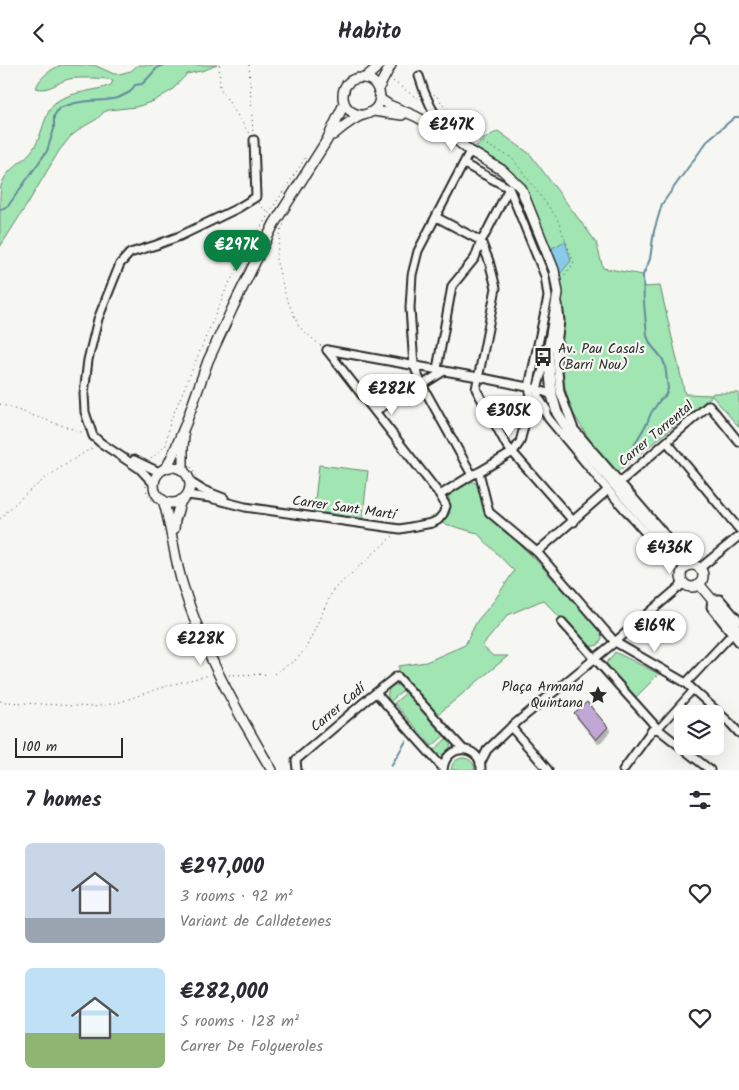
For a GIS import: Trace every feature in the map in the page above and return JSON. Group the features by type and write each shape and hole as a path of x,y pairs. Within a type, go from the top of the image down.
{"street":[{"path":"365,78 380,65"},
{"path":"378,89 390,65"},
{"path":"419,76 428,103 449,134"},
{"path":"150,485 174,453 208,361 233,307 274,224 327,140 344,104 343,95 346,85 354,79 365,78 372,81 378,89 380,99 373,111"},
{"path":"380,99 388,105 415,116 449,134 470,151 502,170 521,188 554,270 560,321 556,351 560,393 574,429 673,544 672,553"},
{"path":"344,104 351,112 360,115"},
{"path":"327,140 360,115 373,111 398,114 431,124"},
{"path":"254,139 256,197 238,208 180,236 130,253 120,264 98,319 88,360 84,403 85,412 99,444 140,469 154,489 159,503 169,519 172,542 182,585 204,645 272,770"},
{"path":"470,151 418,251 412,275 410,308 414,366 422,385 476,474 489,512 537,552 615,642 686,683 739,733"},
{"path":"327,350 440,495 512,452 520,442 532,401 548,297 546,277 509,188 464,165"},
{"path":"375,411 422,385 441,370 452,286 475,258 481,241 509,188"},
{"path":"436,217 481,241 489,261 496,288 476,389 508,447 574,521"},
{"path":"533,388 548,352 558,293"},
{"path":"327,350 533,388 552,395"},
{"path":"548,352 552,395 557,413 570,433 685,567"},
{"path":"533,388 554,419 570,433"},
{"path":"543,405 552,395"},
{"path":"532,401 543,405"},
{"path":"543,405 549,419 608,490 663,553 672,553"},
{"name":"Carrer Torrental","path":"620,482 709,405 739,442"},
{"path":"183,470 186,423"},
{"path":"666,442 739,529"},
{"path":"99,444 146,466 163,469 176,467 183,470 189,478 190,490 184,498 175,520 172,542"},
{"name":"Carrer Sant Martí","path":"190,482 201,489 234,501 277,512"},
{"path":"537,552 608,490"},
{"name":"Carrer Sant Martí","path":"184,498 210,498 245,507 400,529 432,523 438,519 443,514 446,506 440,495"},
{"path":"159,503 172,503 184,498"},
{"path":"700,568 739,536"},
{"path":"695,565 700,568 703,573 699,584 689,586 684,583 681,578 685,567 695,565"},
{"path":"482,768 487,750 511,727 684,583"},
{"path":"699,584 736,633 739,642"},
{"path":"712,599 720,599 739,621"},
{"path":"562,622 658,729 710,770"},
{"path":"686,683 736,633"},
{"name":"Carrer Cadí","path":"297,770 296,759 397,676 463,749"},
{"path":"623,770 652,730 658,729 693,691"},
{"path":"376,693 443,769"},
{"path":"511,727 548,770"},
{"path":"443,769 444,762 451,753 463,749 474,753 482,768"},
{"path":"474,753 487,750"}],"path":[{"path":"218,65 220,88 254,139"},
{"path":"249,65 254,139"},
{"path":"146,466 166,445 170,422 227,287 269,213 308,155"},
{"path":"256,197 262,207 269,213"},
{"path":"285,223 281,231 276,259 286,297 299,327 327,350"},
{"path":"0,404 94,436"},
{"path":"0,519 32,488 99,444"},
{"path":"150,485 147,493 159,503"},
{"path":"0,701 93,707 117,703 166,686 209,675 274,674 297,659 306,647 333,590 400,529"}],"green space":[{"path":"61,65 94,65 114,74 119,74 131,71 138,65 217,65 187,74 172,90 154,101 136,107 104,112 70,137 59,151 0,247 1,186 7,174 35,146 49,110 62,98 111,85 113,80 73,78 49,88 36,88 46,74"},
{"path":"498,131 530,154 596,242 603,268 643,275 644,287 660,286 685,394 739,393 739,427 712,396 617,472 593,445 571,410 564,384 562,321 554,270 521,188 470,151 484,139"},
{"path":"319,465 368,471 362,523 313,517"},
{"path":"471,481 479,485 487,514 534,558 600,631 602,638 598,645 589,647 543,600 508,615 482,646 493,656 508,656 437,715 399,673 399,666 426,662 465,645 477,621 494,601 514,571 477,533 442,523 450,513 449,493"},
{"path":"615,652 659,674 636,697 606,664"},
{"path":"395,685 401,685 406,688 390,702 388,692"},
{"path":"408,691 407,694 443,735 446,734 430,748 431,745 395,704 392,705"},
{"path":"448,737 450,746 448,752 437,754 433,751"},
{"path":"464,758 472,762 475,770 451,770 455,761"}],"water":[{"path":"565,241 571,261 559,275 552,248"}],"building":[{"path":"587,702 608,727 596,740 574,713"}],"waterway":[{"path":"0,210 8,206 47,151 54,129 54,116 59,108 75,103 118,98 130,92 135,85 142,84 157,68 163,65"},
{"path":"628,458 651,413 665,396 668,389 665,365 647,336 643,275 650,259 654,231 662,204 709,139 735,117 739,117"},
{"path":"391,766 406,741"}],"place":[{"name":"Av. Pau Casals (Barri Nou)","path":"543,357"},
{"name":"Plaça Armand Quintana","path":"598,695"}]}
